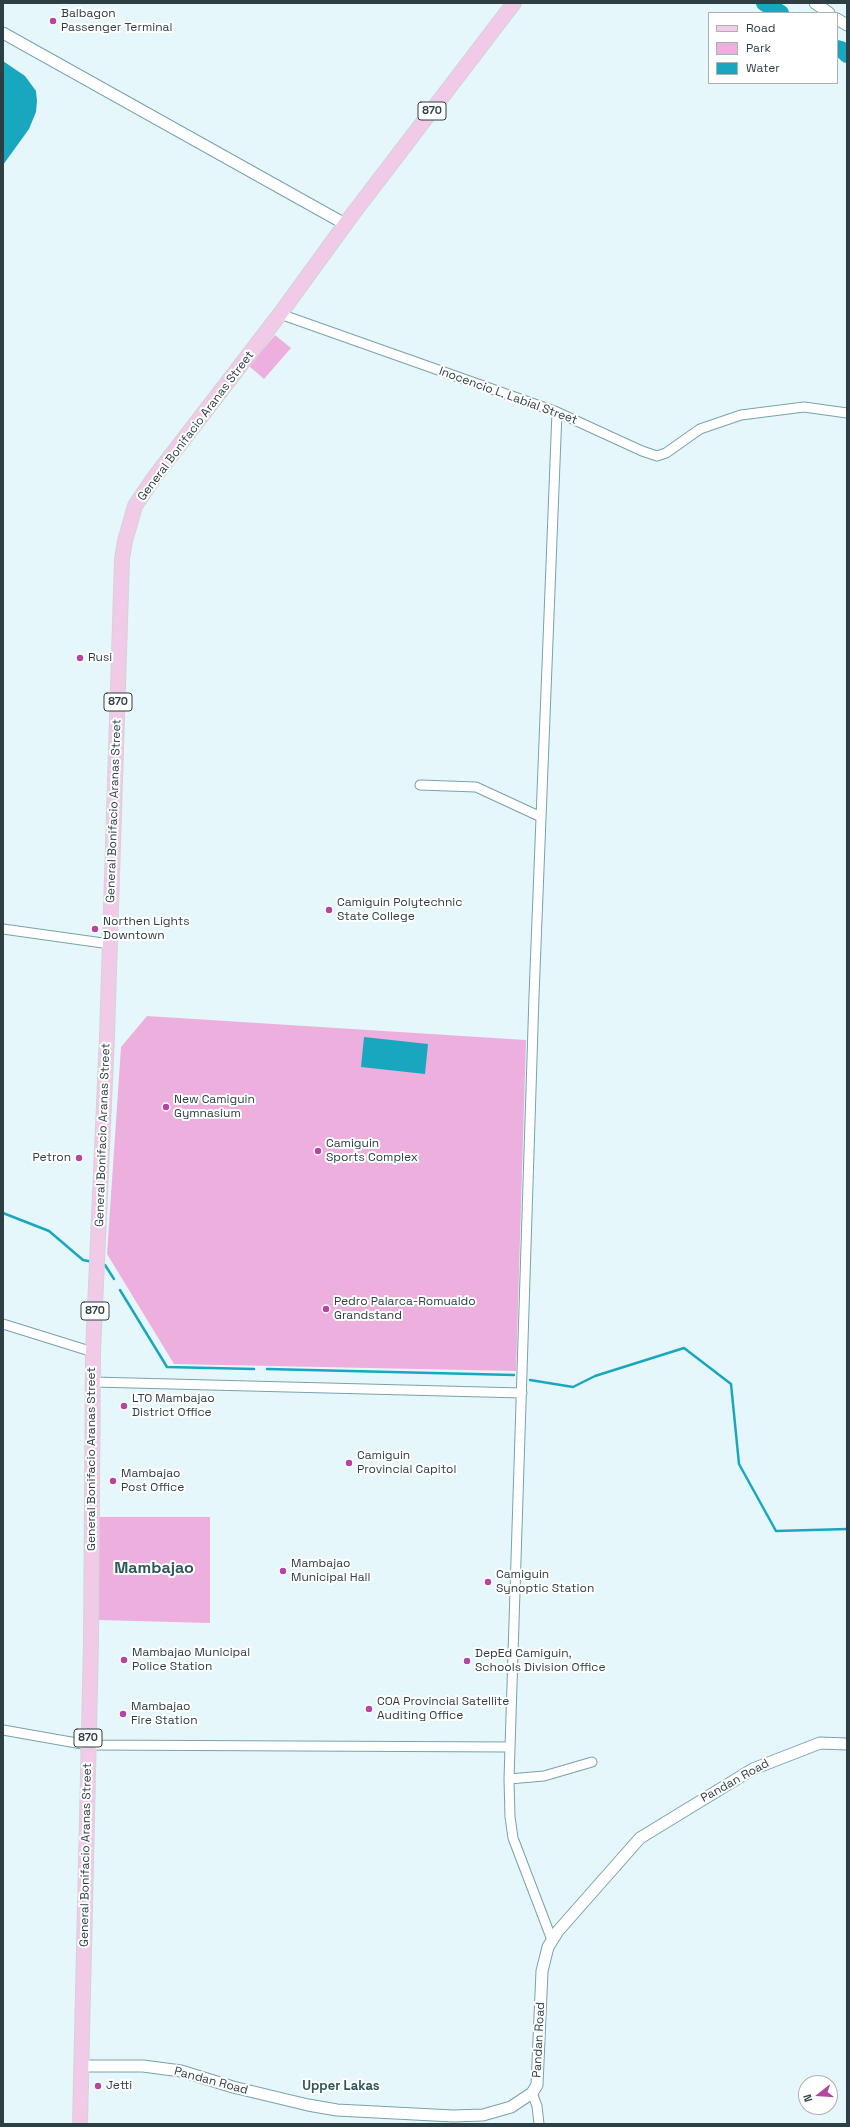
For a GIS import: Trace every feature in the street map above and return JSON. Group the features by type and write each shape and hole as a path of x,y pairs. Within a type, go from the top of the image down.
{"main road":[{"name":"870","path":"347,222 514,3"},
{"name":"General Bonifacio Aranas Street","path":"80,2124 91,1637 93,1352 110,944 122,559 129,523 135,506 153,479 280,314 347,222"}],"street":[{"path":"815,3 828,12"},
{"path":"838,19 847,25"},
{"path":"3,33 347,222"},
{"name":"Inocencio L. Labial Street","path":"280,314 557,412 642,452 657,456 666,453 700,429 741,415 804,407 847,413"},
{"path":"552,1940 513,1838 510,1817 509,1779 541,817 557,412"},
{"path":"420,785 476,788 541,817"},
{"path":"3,929 110,944"},
{"path":"3,1324 93,1352"},
{"path":"93,1382 522,1392"},
{"path":"3,1730 88,1745 510,1748"},
{"name":"Pandan Road","path":"81,2066 144,2066 180,2071 233,2087 308,2105 337,2110 453,2116 483,2115 511,2107 532,2093 537,2085 539,2077 542,1971 548,1947 552,1940 640,1838 753,1769 820,1743 847,1744"},
{"path":"509,1779 550,1775 592,1762"},
{"path":"532,2093 537,2106 539,2124"}],"green space":[{"path":"275,335 291,348 264,379 249,366"},
{"name":"Camiguin Sports Complex","path":"147,1016 526,1040 516,1371 174,1364 107,1254 121,1047"},
{"path":"99,1517 210,1517 210,1623 98,1620"}],"water":[{"path":"3,61 25,76 36,91 37,101 36,112 29,129 3,165"},
{"path":"364,1037 428,1044 425,1074 361,1067"}],"waterway":[{"path":"764,3 779,12"},
{"path":"838,48 841,49 847,55"},
{"path":"3,1213 49,1231 83,1260 93,1262"},
{"path":"102,1265 105,1265 114,1279"},
{"path":"120,1290 167,1367 254,1369"},
{"path":"530,1380 573,1387 595,1376 684,1348 731,1384 739,1464 776,1531 847,1529"},
{"path":"267,1369 514,1375"}],"place":[{"name":"Balbagon Passenger Terminal","path":"53,21"},
{"name":"Rusi","path":"80,658"},
{"name":"Camiguin Polytechnic State College","path":"329,910"},
{"name":"Northen Lights Downtown","path":"95,929"},
{"name":"New Camiguin Gymnasium","path":"166,1107"},
{"name":"Camiguin Sports Complex","path":"318,1151"},
{"name":"Petron","path":"79,1158"},
{"name":"Pedro Palarca-Romualdo Grandstand","path":"326,1309"},
{"name":"LTO Mambajao District Office","path":"124,1406"},
{"name":"Camiguin Provincial Capitol","path":"349,1463"},
{"name":"Mambajao Post Office","path":"113,1481"},
{"name":"Mambajao Municipal Hall","path":"283,1571"},
{"name":"Camiguin Synoptic Station","path":"488,1582"},
{"name":"Mambajao Municipal Police Station","path":"124,1660"},
{"name":"DepEd Camiguin, Schools Division Office","path":"467,1661"},
{"name":"COA Provincial Satellite Auditing Office","path":"369,1709"},
{"name":"Mambajao Fire Station","path":"123,1714"},
{"name":"Jetti","path":"98,2086"}],"district":[{"name":"Mambajao","path":"154,1569"},
{"name":"Upper Lakas","path":"341,2086"}]}
